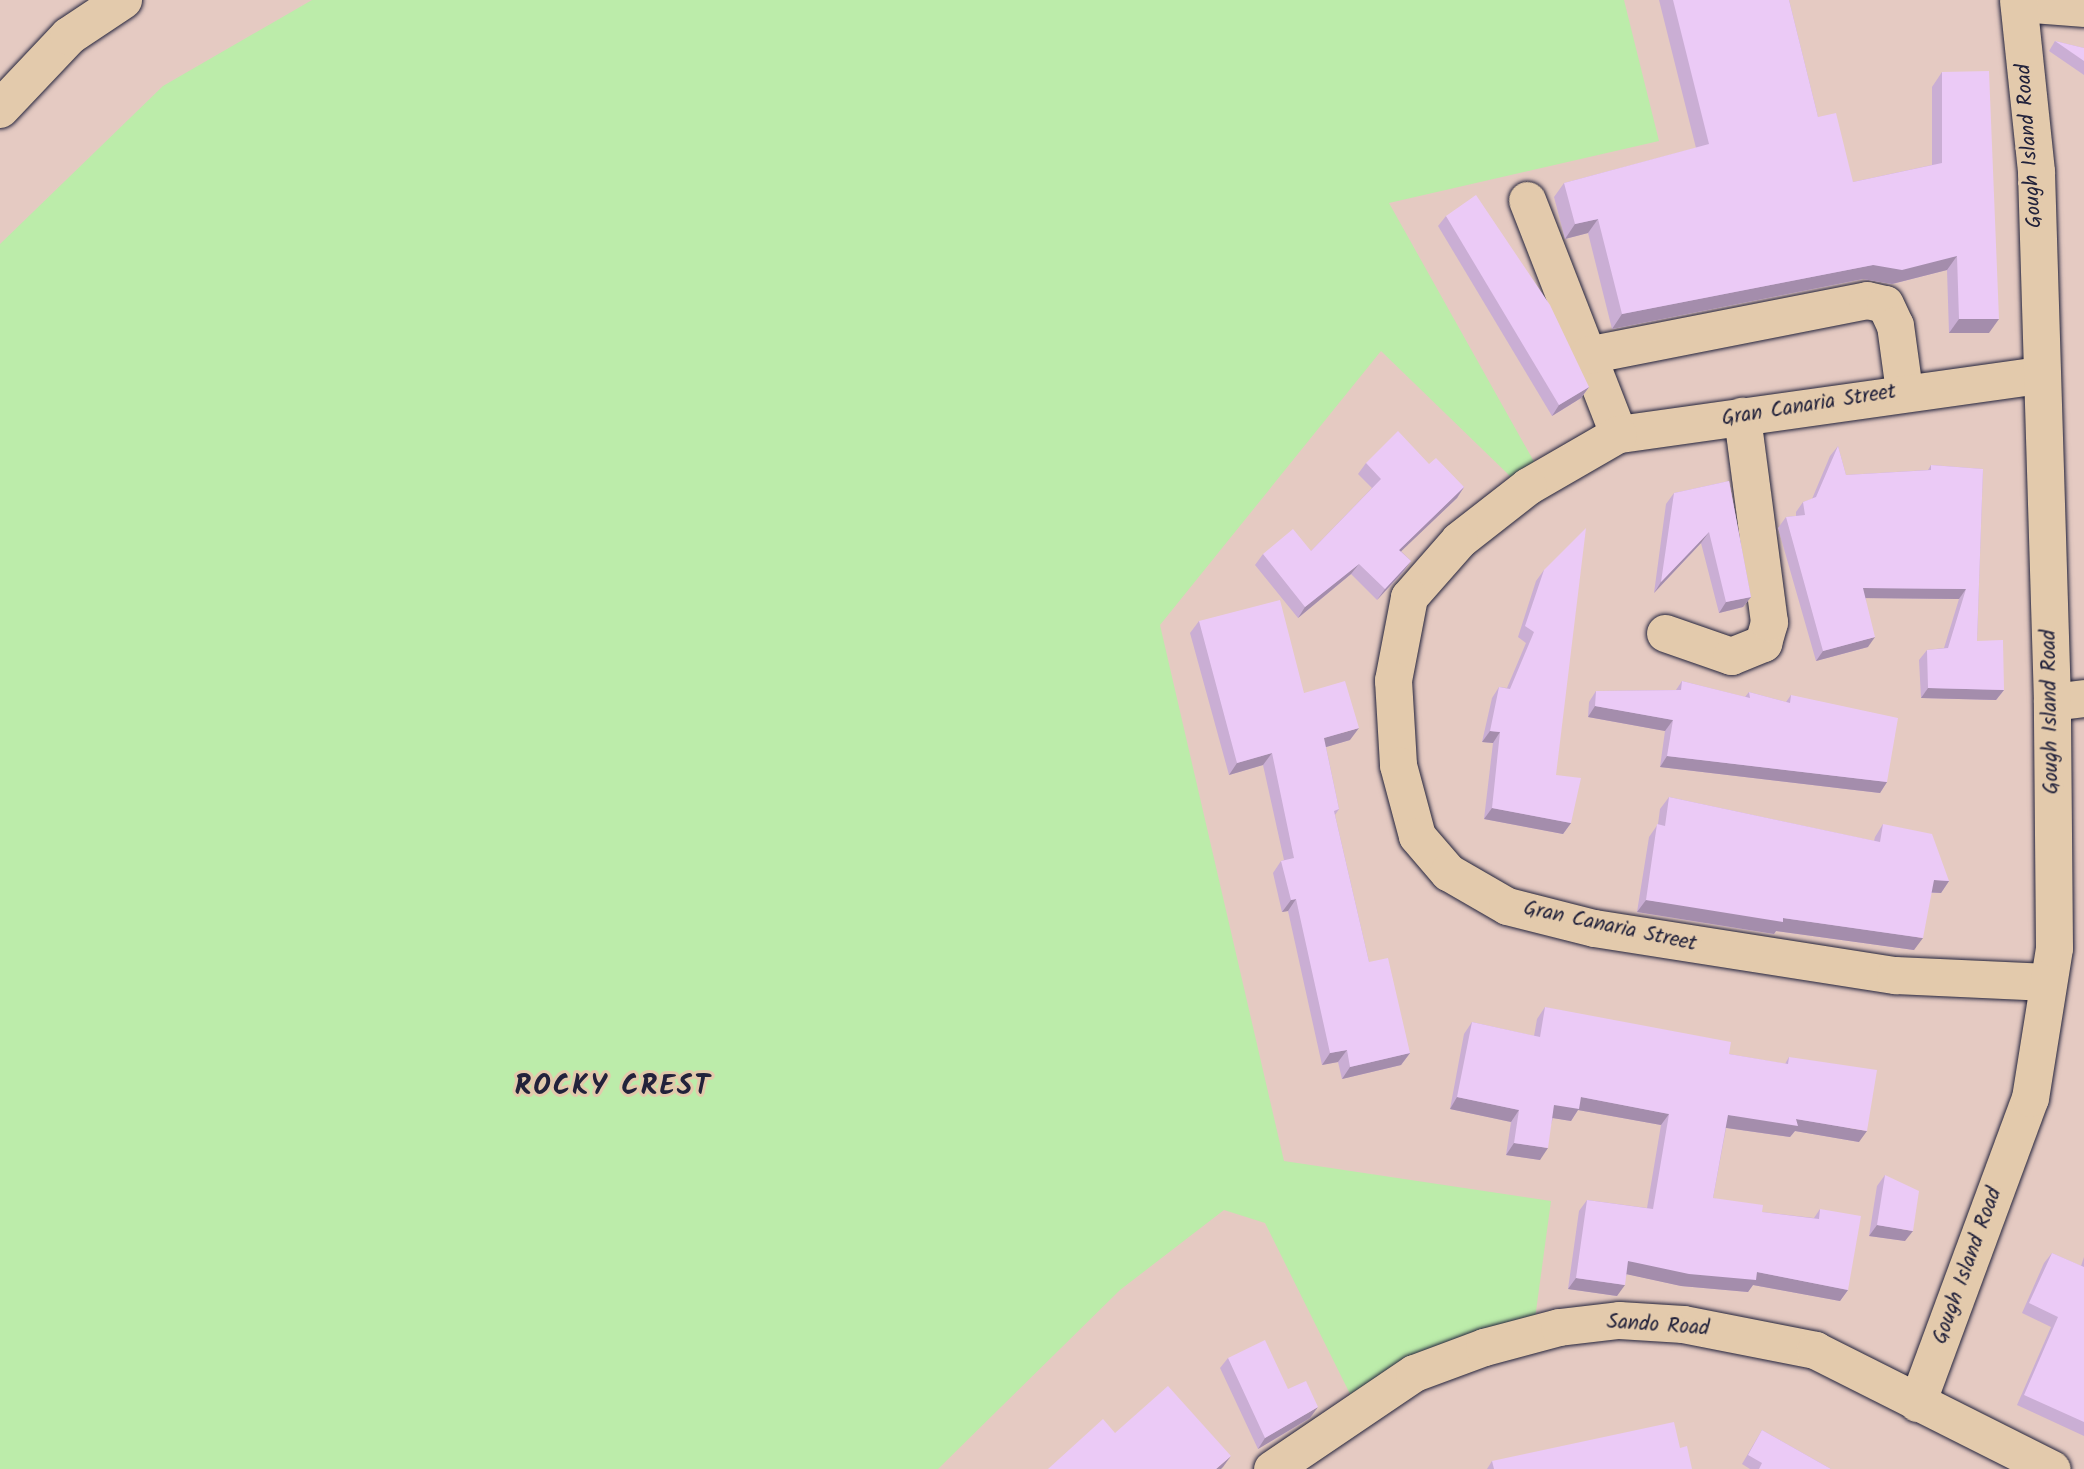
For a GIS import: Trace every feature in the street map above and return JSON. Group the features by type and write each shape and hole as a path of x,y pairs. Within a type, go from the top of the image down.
{"street":[{"path":"0,109 69,36 123,0"},
{"path":"2018,1 2084,8"},
{"name":"Gough Island Road","path":"1917,1403 2030,1098 2054,948 2068,700 2039,375 2036,171 2018,1"},
{"path":"1527,200 1618,434"},
{"path":"1587,355 1867,300 1885,304 1895,325 1904,391"},
{"name":"Gran Canaria Street","path":"2039,375 1904,391 1618,434 1528,486 1478,524 1409,597 1393,680 1398,765 1417,836 1448,872 1507,906 1594,928 1895,975 2048,982"},
{"path":"1665,633 1731,656 1763,643 1769,622 1742,415"},
{"name":"Sando Road","path":"1272,1469 1414,1373 1484,1347 1559,1327 1619,1320 1683,1324 1815,1350 2052,1469"}],"green space":[{"path":"312,0 1624,0 1659,141 1389,203 1537,467 1512,478 1381,351 1160,625 1284,1161 1551,1201 1531,1348 1359,1412 1265,1223 1224,1210 1120,1290 938,1469 0,1469 0,244 163,86"}],"building":[{"path":"1673,0 1789,0 1818,117 1836,113 1853,182 1942,163 1942,72 1989,71 1999,319 1959,319 1957,256 1902,270 1873,265 1622,314 1598,219 1575,224 1564,183 1709,144"},
{"path":"2055,41 2084,48 2084,61"},
{"path":"1476,195 1550,305 1589,387 1559,405 1446,216"},
{"path":"1398,431 1429,464 1436,458 1464,487 1399,550 1411,561 1385,589 1359,564 1305,607 1263,554 1293,529 1311,551 1381,479 1366,463"},
{"path":"1838,446 1846,475 1931,470 1931,465 1983,469 1977,641 2003,640 2004,690 1928,688 1927,650 1948,648 1966,589 1863,588 1875,637 1823,651 1786,517 1805,515 1803,502 1816,497"},
{"path":"1729,481 1751,597 1726,602 1709,532 1661,582 1674,493"},
{"path":"1586,528 1556,775 1581,778 1571,823 1492,808 1500,732 1490,731 1499,687 1510,689 1534,632 1525,626 1544,570"},
{"path":"1280,600 1304,693 1345,681 1359,728 1324,738 1339,809 1334,811 1369,962 1388,958 1410,1053 1350,1067 1347,1050 1330,1053 1296,899 1291,900 1281,861 1294,858 1272,753 1237,763 1199,621"},
{"path":"1682,681 1750,698 1749,692 1790,703 1791,695 1898,718 1887,782 1667,756 1673,720 1595,706 1596,691 1681,690"},
{"path":"1669,797 1880,842 1883,824 1932,834 1949,881 1934,880 1923,938 1783,918 1783,922 1646,900 1657,824 1665,826"},
{"path":"1545,1007 1731,1042 1729,1054 1788,1064 1789,1057 1877,1070 1867,1131 1796,1119 1798,1126 1728,1115 1713,1198 1763,1205 1762,1212 1819,1219 1820,1209 1861,1216 1848,1290 1757,1272 1756,1280 1689,1274 1628,1261 1625,1285 1576,1278 1587,1200 1653,1209 1669,1114 1581,1097 1579,1109 1554,1105 1548,1148 1514,1143 1519,1110 1457,1097 1472,1022 1540,1037"},
{"path":"1885,1175 1919,1191 1913,1231 1877,1225"},
{"path":"2052,1253 2084,1267 2084,1422 2024,1395 2058,1317 2029,1303"},
{"path":"1265,1340 1288,1389 1306,1381 1318,1407 1265,1438 1228,1358"},
{"path":"1168,1386 1231,1456 1216,1469 1048,1469 1103,1419 1115,1433"},
{"path":"1674,1422 1680,1448 1687,1446 1692,1469 1494,1469 1492,1461"},
{"path":"1762,1430 1831,1469 1759,1469 1762,1463 1748,1455"}],"district":[{"name":"ROCKY CREST","path":"613,1087"}]}
